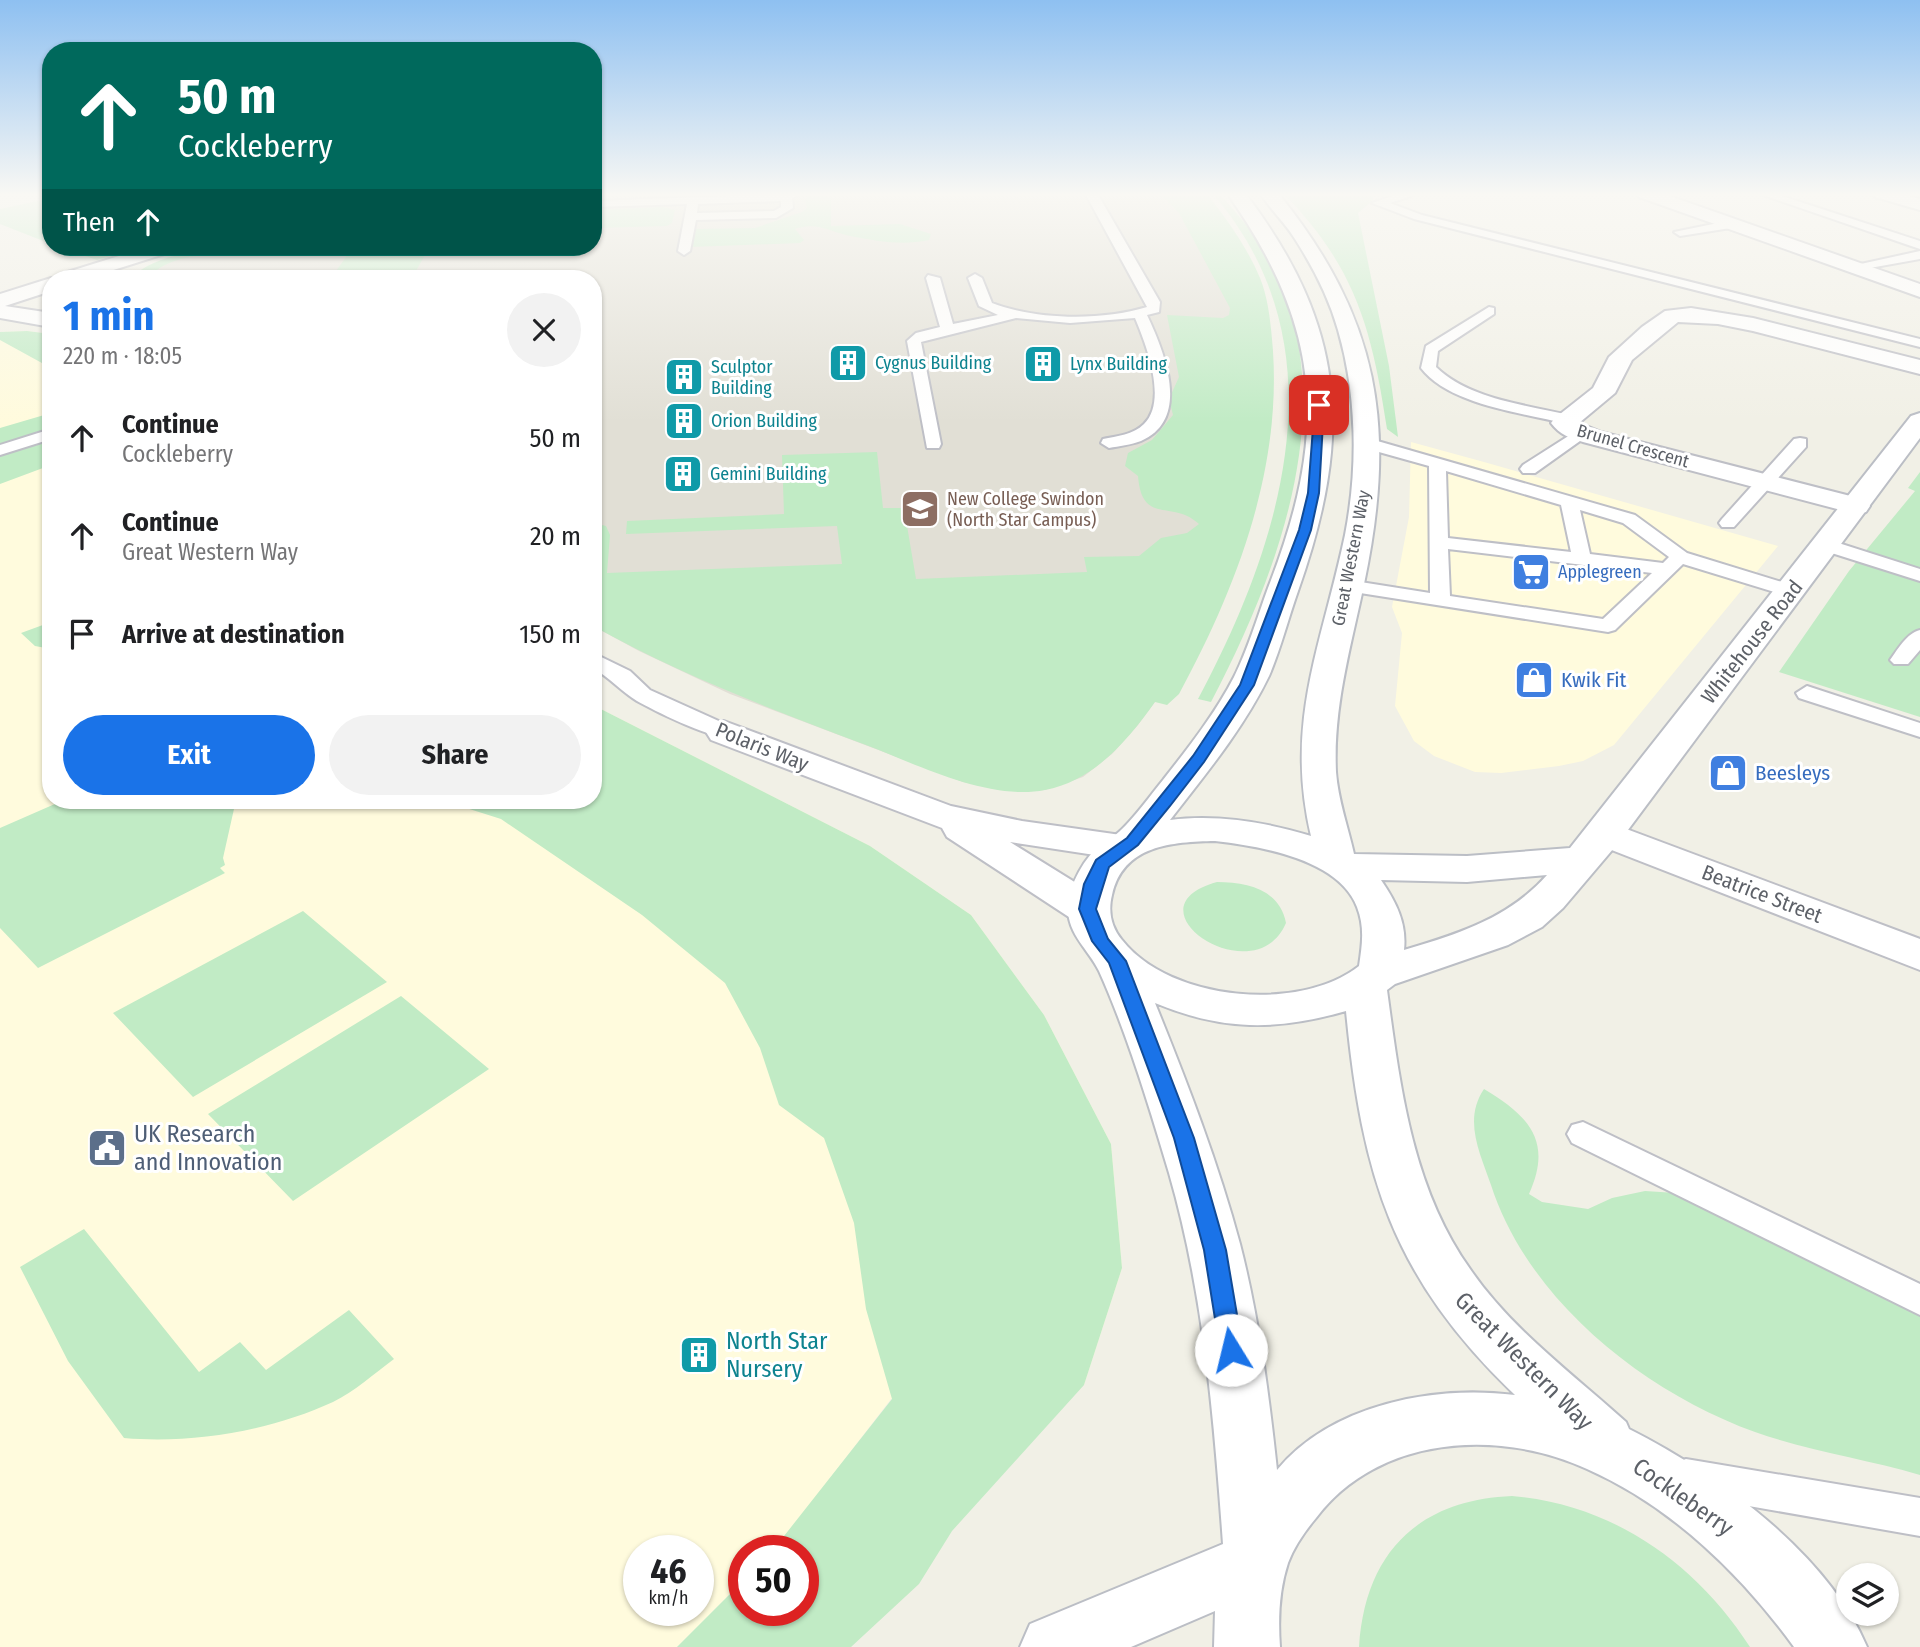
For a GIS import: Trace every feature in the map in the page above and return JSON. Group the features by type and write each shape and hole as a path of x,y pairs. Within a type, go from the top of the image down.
{"main road":[{"path":"1053,1647 1256,1562 1242,1421 1215,1250 1184,1138 1117,961 1101,941 1087,909 1093,884 1102,864 1127,844 1198,759 1247,685 1305,530 1313,493 1319,384 1312,340 1288,270"},
{"name":"Great Western Way","path":"1322,270 1353,336 1362,376 1367,443 1365,489 1348,586 1331,652 1318,744 1320,786 1342,864"},
{"path":"1861,270 1920,291"},
{"path":"0,301 42,287"},
{"path":"0,312 42,319"},
{"name":"Brunel Crescent","path":"1856,506 1765,483 1574,426 1605,389 1613,367 1665,320 1682,314 1704,315 1920,367"},
{"name":"Whitehouse Road","path":"1373,979 1488,936 1527,916 1592,847 1920,421"},
{"name":"Polaris Way","path":"724,732 941,816 1023,832 1127,844"},
{"name":"Polaris Way","path":"941,816 1087,909"},
{"path":"1127,844 1187,830 1250,832 1278,837 1342,864 1456,870 1592,847"},
{"name":"Beatrice Street","path":"1592,847 1920,955"},
{"path":"1117,961 1161,990 1187,1000 1237,1011 1301,1006 1331,1000 1373,979 1385,936 1382,916 1373,897 1342,864"},
{"name":"Great Western Way","path":"1373,979 1377,1086 1394,1168 1433,1257 1451,1287 1482,1324 1634,1461"},
{"name":"Cockleberry","path":"1247,1647 1250,1579 1256,1562 1287,1505 1310,1478 1339,1454 1373,1436 1441,1419 1475,1418 1555,1430 1634,1461 1702,1504 1793,1588 1834,1647"}],"lane":[{"path":"933,444 914,341 921,336 1011,316 1065,318 1139,313 1154,309 1153,302 1135,270"},
{"path":"1630,270 1920,342"},
{"path":"933,278 948,330"},
{"path":"975,278 986,306 1011,316"},
{"path":"1489,311 1431,349 1428,368 1433,375 1478,395 1574,426 1530,470"},
{"path":"1108,443 1138,437 1157,419 1163,391 1156,347 1139,313"},
{"path":"0,450 42,437"},
{"path":"1367,443 1629,519 1673,563"},
{"path":"1728,523 1800,443"},
{"path":"1428,462 1441,543 1440,600"},
{"path":"1569,502 1582,559"},
{"path":"1441,543 1582,559 1673,563 1791,591"},
{"path":"1826,545 1920,575"},
{"path":"1348,586 1608,626 1673,563"},
{"path":"1901,660 1920,636"},
{"name":"Polaris Way","path":"602,665 622,676 642,695 724,732"},
{"path":"1807,693 1920,730"},
{"path":"1583,1134 1920,1300"},
{"path":"1634,1461 1920,1517"}],"shaded area":[{"name":"New College Swindon (North Star Campus)","path":"146,270 1248,270 1171,680 1138,725 1112,754 1083,777 1045,790 1009,791 963,782 730,694 602,631 602,270"},
{"path":"0,332 42,333 42,809 602,809 602,710 870,846 971,915 1044,1015 1111,1144 1122,1268 1084,1385 891,1399 786,1535 728,1535 728,1596 714,1610 714,1535 623,1535 623,1626 698,1626 677,1647 0,1647"},
{"path":"1411,442 1778,546 1614,745 1583,761 1559,766 1501,773 1475,772 1434,756 1414,741 1395,706 1402,633 1392,607 1409,517"}],"green space":[{"path":"1210,270 1256,270 1268,304 1274,396 1262,485 1250,528 1219,613 1179,694 1167,705 1155,702 1133,731 1108,757 1079,778 1045,790 1023,792 977,786 954,779 728,691 602,631 602,525 606,526 610,535 607,573 842,564 837,526 626,534 627,521 784,514 782,455 877,452 883,508 904,508 916,579 1087,572 1084,557 1139,556 1161,538 1187,533 1199,524 1179,513 1152,507 1145,501 1138,476 1125,466 1128,453 1152,440 1173,415 1169,399 1179,377 1167,315 1223,318 1229,315 1230,308"},
{"path":"1260,270 1274,270 1291,311 1302,367 1302,425 1294,484 1279,541 1260,597 1211,702 1198,699 1255,574 1275,509 1286,443 1288,378 1277,313"},
{"path":"1342,270 1370,270 1389,366 1398,437 1387,429 1367,330"},
{"path":"0,332 42,333 42,363 0,340"},
{"path":"42,416 42,468 0,484 0,428"},
{"path":"1920,472 1920,717 1779,672 1849,571 1915,491 1908,488"},
{"path":"42,625 42,647 35,646 21,633"},
{"path":"602,710 870,846 971,915 1044,1015 1111,1144 1122,1268 1084,1385 952,1531 919,1584 851,1647 677,1647 698,1626 714,1626 714,1610 728,1596 728,1626 819,1626 819,1535 785,1535 892,1399 866,1309 854,1223 824,1138 779,1105 760,1048 725,983 642,915 501,819 469,809 602,809"},
{"path":"43,809 234,809 223,858 225,865 220,868 225,873 38,968 0,928 0,828"},
{"path":"1217,882 1251,886 1261,890 1277,903 1286,923 1270,943 1249,951 1225,949 1204,940 1189,926 1183,910 1191,894"},
{"path":"303,911 387,982 193,1097 113,1013"},
{"path":"401,996 489,1069 293,1201 208,1114"},
{"path":"1484,1089 1513,1109 1532,1132 1538,1159 1529,1194 1542,1202 1588,1209 1612,1198 1645,1191 1676,1193 1920,1285 1920,1475 1775,1439 1713,1415 1632,1367 1595,1337 1562,1303 1532,1266 1508,1227 1478,1149 1475,1113"},
{"path":"84,1229 199,1372 240,1342 266,1370 349,1310 394,1359 341,1398 283,1421 203,1437 124,1438 68,1361 20,1267"},
{"path":"1512,1496 1549,1501 1584,1511 1617,1525 1648,1543 1677,1564 1704,1589 1750,1647 1359,1647 1363,1614 1372,1584 1385,1559 1402,1538 1424,1521 1449,1508 1479,1500"}],"place":[{"name":"Cygnus Building","path":"848,363"},
{"name":"Lynx Building","path":"1043,364"},
{"name":"Sculptor Building","path":"684,377"},
{"name":"Orion Building","path":"684,421"},
{"name":"Gemini Building","path":"683,474"},
{"name":"New College Swindon (North Star Campus)","path":"920,509"},
{"name":"Applegreen","path":"1531,572"},
{"name":"Kwik Fit","path":"1534,680"},
{"name":"Beesleys","path":"1728,773"},
{"name":"UK Research and Innovation","path":"107,1148"},
{"name":"North Star Nursery","path":"699,1355"}],"route":[{"path":"1231,1350 1215,1250 1184,1138 1117,961 1101,941 1087,909 1093,884 1102,864 1121,847 1133,841 1198,759 1247,685 1305,530 1313,493 1319,405"}]}
